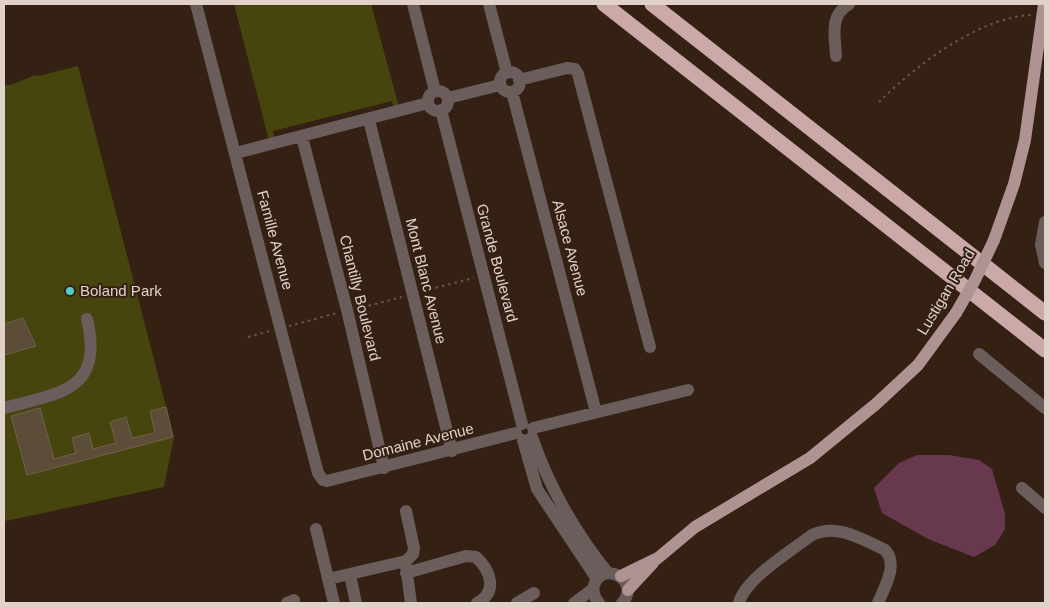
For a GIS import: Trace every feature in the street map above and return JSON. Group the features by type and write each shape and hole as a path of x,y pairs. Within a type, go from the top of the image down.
{"highway":[{"path":"604,4 1045,350"},
{"path":"652,4 1045,313"}],"main road":[{"name":"Lustigan Road","path":"625,599 658,558 695,527 810,458 864,414 918,365 956,312 975,280 994,240 1014,184 1025,140 1044,11"},
{"name":"Lustigan Road","path":"605,579 658,558"}],"street":[{"name":"Famille Avenue","path":"196,4 318,473 322,480 327,482"},
{"path":"413,4 435,91"},
{"path":"489,4 507,73"},
{"path":"836,56 835,19 841,9 849,4"},
{"path":"519,80 567,68 575,69 578,74 650,347"},
{"path":"507,73 512,73 519,80"},
{"path":"500,85 500,80 507,73"},
{"path":"500,85 507,92 512,92 519,85 519,80"},
{"path":"448,98 500,85"},
{"path":"428,103 428,98 435,91 441,91 448,98"},
{"name":"Alsace Avenue","path":"512,92 596,412"},
{"path":"428,103 436,110 441,110 445,108 448,98"},
{"path":"236,153 369,120 428,103"},
{"name":"Grande Boulevard","path":"441,110 525,432"},
{"name":"Mont Blanc Avenue","path":"369,120 452,450"},
{"name":"Chantilly Boulevard","path":"302,137 347,311 384,468"},
{"path":"1045,222 1042,244 1045,264"},
{"path":"4,408 44,397 76,384 82,378 87,371 92,348 87,319"},
{"path":"979,354 1045,408"},
{"name":"Domaine Avenue","path":"327,482 688,390"},
{"path":"525,432 563,503 597,558 605,579 595,598 599,603"},
{"path":"525,432 536,486 550,511 605,579 625,599"},
{"path":"536,486 550,480"},
{"path":"1022,488 1045,508"},
{"path":"550,511 563,503"},
{"path":"406,511 414,548 406,567 411,603"},
{"path":"316,529 334,603"},
{"path":"739,603 741,595 751,583 812,535 834,530 849,534 887,552 891,567 878,603"},
{"path":"328,579 466,556 476,557 487,571 491,582 487,596 477,603"},
{"path":"350,575 356,603"},
{"name":"Lustigan Road","path":"574,603 605,579"},
{"path":"517,603 534,593"}],"path":[{"path":"879,102 914,69 983,27 1015,15 1044,11"},
{"path":"248,337 484,276"}],"shaded area":[{"path":"234,4 371,4 399,107 394,109 392,101 273,131 275,140 269,141"},
{"name":"Boland Park","path":"78,66 174,437 164,487 6,521 4,512 4,85 11,85 35,75 38,76"},
{"path":"917,455 949,455 979,460 992,469 1005,514 1005,529 995,545 974,557 928,539 882,513 874,488 899,463"}],"building":[{"path":"23,318 36,346 4,355 4,324"},
{"path":"166,407 173,437 27,475 11,416 40,408 54,459 76,453 72,438 89,433 93,449 116,443 110,422 126,417 132,438 155,433 150,411"}],"place":[{"name":"Boland Park","path":"70,291"}]}
